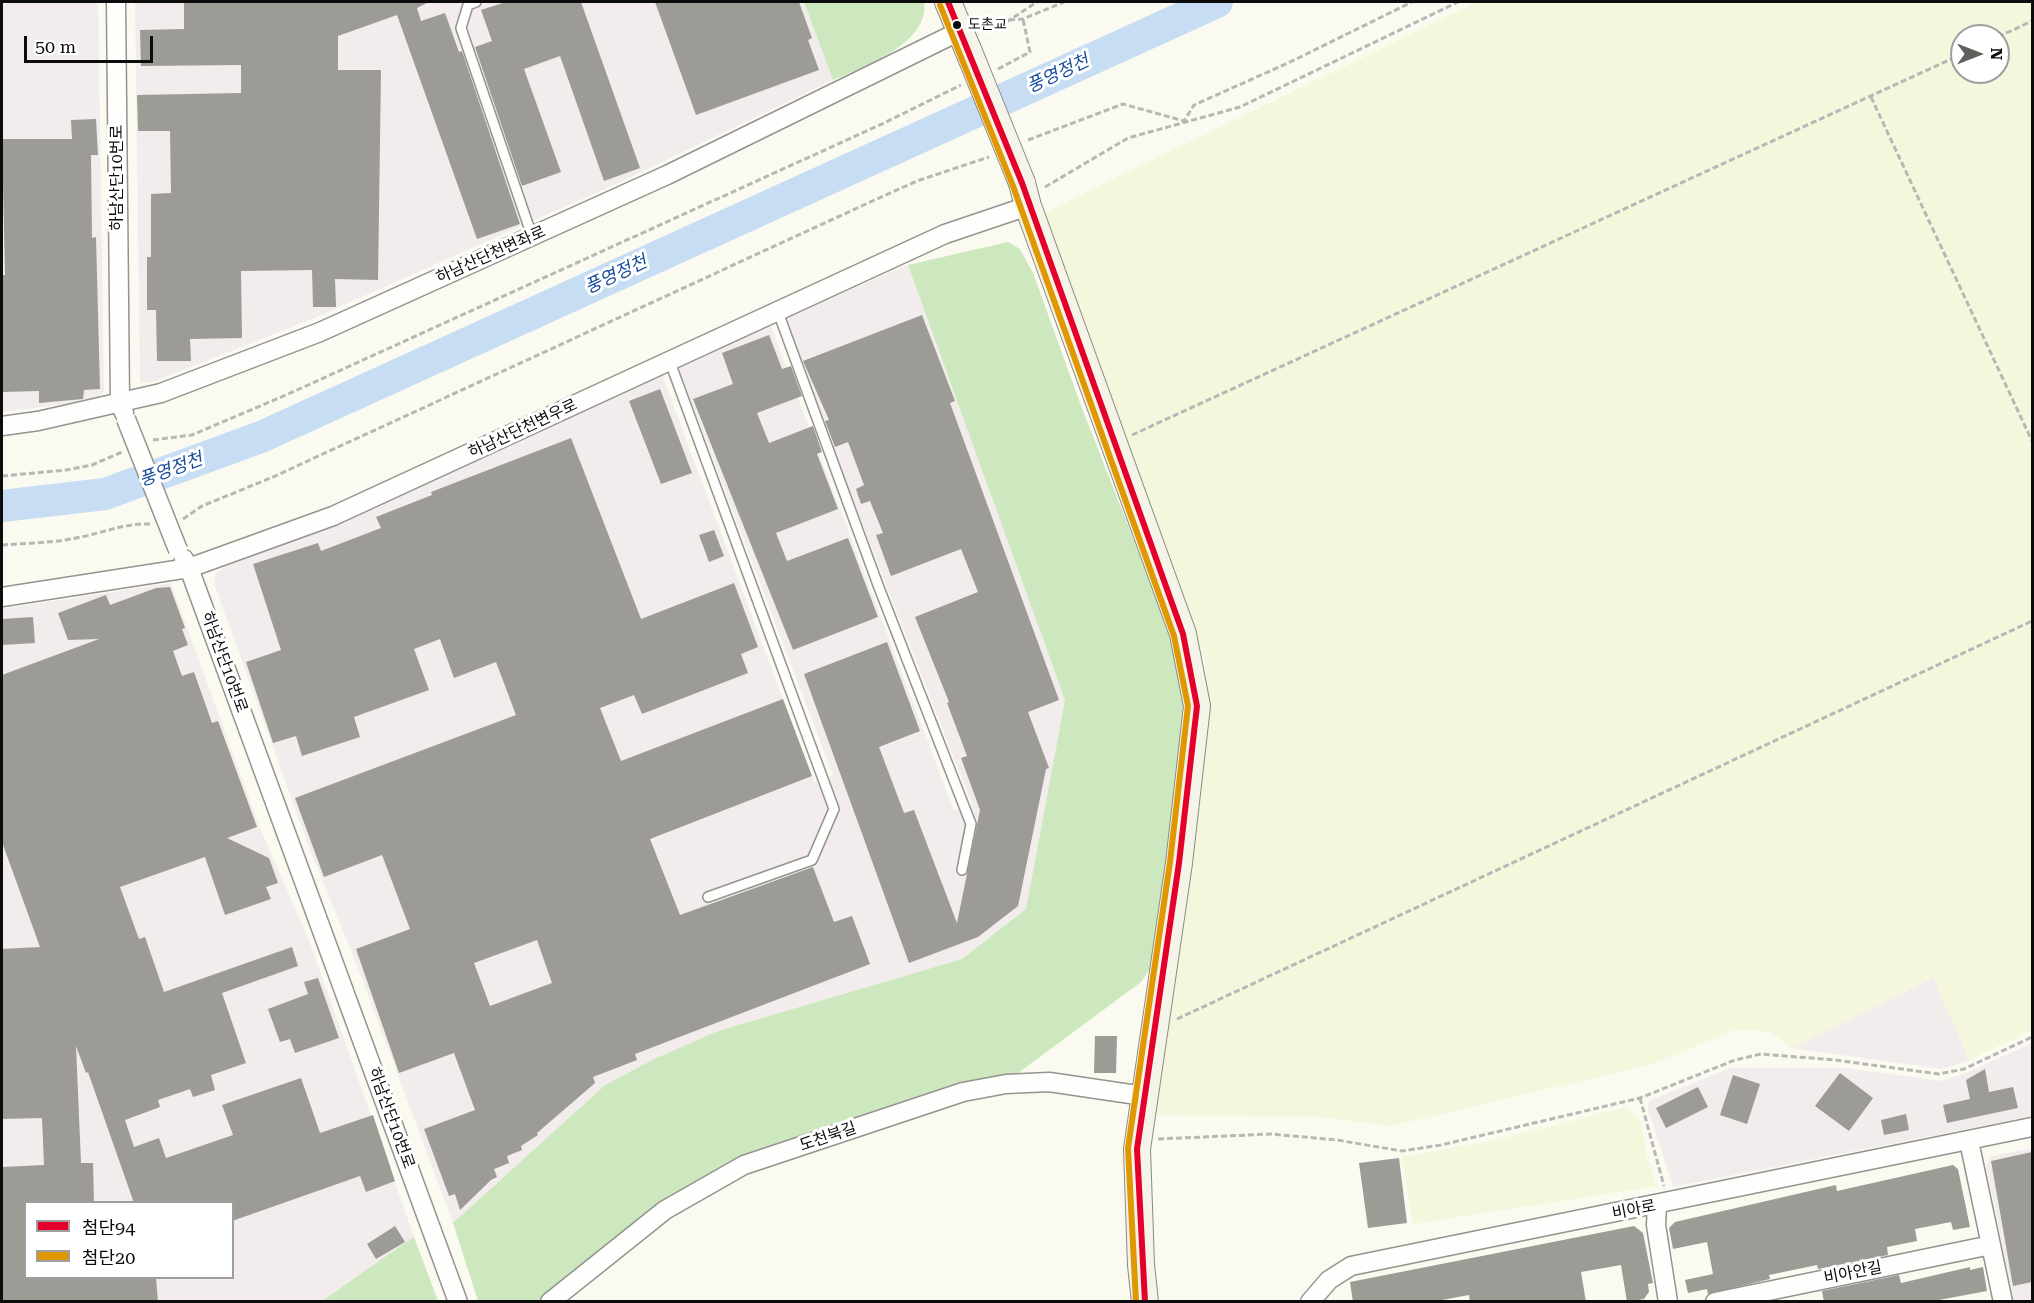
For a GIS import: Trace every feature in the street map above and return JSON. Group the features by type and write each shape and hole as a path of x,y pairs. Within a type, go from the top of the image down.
{"main road":[{"path":"948,2 1025,194 1183,634 1197,706 1156,1029 1139,1139 1141,1265 1145,1302"}],"street":[{"name":"하남산단10번로","path":"116,2 120,402 178,550 189,568 458,1302"},
{"name":"하남산단천변좌로","path":"2,426 39,421 161,393 320,333 965,42"},
{"name":"하남산단천변우로","path":"2,597 189,568 333,516 778,312 1025,194"},
{"name":"도천북길","path":"550,1302 665,1209 744,1166 963,1092 1006,1084 1049,1082 1144,1096"},
{"name":"비아로","path":"1310,1302 1329,1280 1351,1266 2032,1127"},
{"path":"1969,1141 2003,1302"},
{"path":"1657,1205 1656,1225 1668,1302"},
{"name":"비아안길","path":"1715,1302 1992,1245"}],"lane":[{"path":"476,2 468,4 461,28 532,236"},
{"path":"778,312 878,585 971,824 962,870"},
{"path":"670,362 834,809 812,860 708,897"}],"path":[{"path":"1008,21 1037,2"},
{"path":"965,42 983,29 1023,19 1064,2"},
{"path":"1184,121 1194,105 1288,63 1412,2"},
{"path":"1025,194 1128,138 1240,107 1458,2"},
{"path":"997,70 1030,52 1023,19"},
{"path":"2010,31 2032,21"},
{"path":"1114,443 1950,60"},
{"path":"144,443 192,435 208,429 471,312 882,124 968,82"},
{"path":"1871,97 2032,441"},
{"path":"1026,141 1123,104 1184,121"},
{"path":"177,522 202,506 273,477 868,202 917,181 998,154"},
{"path":"2,476 66,470 92,465 129,450"},
{"path":"2,545 82,537 134,523 155,524"},
{"path":"1156,1029 2032,621"},
{"path":"1139,1139 1271,1134 1337,1140 1402,1151 1441,1145 1640,1098 1735,1060 1761,1054 1939,1074 1964,1069 2032,1037"},
{"path":"1640,1098 1664,1186 1657,1205"}],"shaded area":[{"path":"2,2 98,2 104,391 99,397 65,404 2,412"},
{"path":"135,2 804,2 833,80 618,183 312,319 155,381 140,383"},
{"path":"908,265 1065,700 1026,909 962,959 718,1031 654,1059 605,1085 453,1223 360,973 309,847 214,583 216,573 241,556 337,525 662,375 814,782 833,775 678,367 770,324 954,811 972,804 782,319"},
{"path":"171,583 259,826 309,940 414,1237 322,1301 2,1301 2,609"},
{"path":"1934,977 1969,1060 1942,1069 1791,1048"},
{"path":"2032,1043 2032,1116 1673,1187 1648,1109 1649,1101 1730,1068 1844,1068 1942,1081 1966,1073"},
{"path":"2032,1148 2032,1301 2014,1301 1986,1165 1992,1156"}],"green space":[{"path":"804,2 924,2 923,17 917,30 906,41 877,60 833,80"},
{"path":"1477,2 2032,2 2032,1030 1969,1060 1933,977 1791,1048 1771,1032 1737,1029 1649,1065 1390,1126 1322,1117 1152,1115 1208,696 1205,660 1044,213"},
{"path":"1008,242 1020,249 1033,273 1083,411 1154,591 1176,656 1184,703 1175,809 1152,966 1141,982 1010,1079 730,1172 547,1301 478,1301 453,1223 605,1085 654,1059 718,1031 962,959 1026,909 1065,700 908,265"},
{"path":"1627,1107 1642,1123 1646,1154 1657,1186 1413,1224 1402,1157 1496,1140"},
{"path":"414,1237 438,1301 322,1301 402,1245"}],"building":[{"path":"184,2 429,2 417,8 421,21 445,13 459,52 462,51 520,224 477,239 397,15 338,36 338,70 381,70 378,280 335,279 336,307 313,307 312,270 241,271 242,338 190,339 191,361 157,361 156,310 147,310 147,257 151,257 151,194 171,193 170,131 138,131 137,95 241,93 241,65 141,66 140,30 184,29"},
{"path":"506,2 581,2 640,168 604,181 560,56 524,69 561,172 522,186 475,47 492,41 481,10"},
{"path":"655,2 799,2 812,38 808,40 819,70 696,115"},
{"path":"96,119 98,155 91,155 92,238 96,237 100,389 84,390 83,399 39,403 39,391 2,392 2,275 5,275 2,139 72,139 71,120"},
{"path":"922,315 955,401 950,403 1059,700 1028,712 1049,768 1046,769 1018,906 978,937 909,963 804,674 887,642 920,731 879,747 904,813 914,810 957,923 980,810 961,758 967,756 947,703 949,702 915,617 978,592 961,549 891,576 876,535 883,533 870,501 861,504 856,489 864,485 848,442 835,447 825,421 829,420 803,361"},
{"path":"769,335 782,369 791,366 802,396 757,413 769,443 813,426 822,452 817,454 838,509 776,533 787,561 848,538 878,617 793,650 693,399 733,384 722,353"},
{"path":"660,389 692,473 661,484 629,401"},
{"path":"571,438 641,619 734,583 758,647 741,654 748,673 642,714 634,695 600,708 621,761 783,699 812,776 650,839 680,915 813,867 834,922 852,916 870,964 635,1054 637,1060 593,1077 595,1083 537,1133 538,1135 521,1146 522,1150 507,1156 509,1163 494,1169 497,1177 460,1210 455,1194 449,1196 424,1129 475,1110 454,1053 399,1073 356,949 410,929 382,855 324,877 295,798 516,715 496,662 454,678 440,639 414,649 429,690 354,717 360,737 302,756 296,736 273,743 246,662 281,650 253,564 318,543 321,551 381,528 376,517 432,495 431,492","holes":["537,940 552,983 490,1006 474,963"]},
{"path":"714,530 724,556 709,562 699,535"},
{"path":"170,587 185,628 182,629 188,645 173,651 182,676 194,672 212,723 218,721 257,827 227,838 269,858 278,883 266,887 271,899 225,915 205,857 120,887 139,939 145,937 164,992 292,947 298,966 222,993 246,1063 211,1075 215,1090 193,1097 190,1089 158,1100 160,1107 125,1120 134,1147 159,1138 166,1158 233,1135 222,1105 301,1078 320,1133 373,1115 395,1181 366,1192 360,1176 234,1220 234,1201 133,1201 88,1072 86,1073 76,1046 81,1163 93,1163 94,1201 24,1201 24,1279 156,1279 158,1302 2,1302 2,1167 44,1165 42,1118 2,1119 2,949 40,947 2,842 2,675 99,639 68,640 58,613 106,595 110,605 156,588"},
{"path":"33,617 35,643 2,645 2,619"},
{"path":"318,978 339,1038 295,1053 290,1039 280,1042 268,1009 308,994 304,982"},
{"path":"1095,1036 1117,1036 1116,1073 1094,1073"},
{"path":"1985,1069 1989,1092 2013,1087 2018,1108 1947,1123 1943,1105 1970,1099 1966,1080"},
{"path":"1840,1073 1873,1098 1849,1131 1815,1106"},
{"path":"1733,1075 1760,1084 1747,1124 1720,1115"},
{"path":"1698,1087 1708,1107 1666,1128 1656,1108"},
{"path":"1906,1114 1909,1130 1884,1135 1881,1120"},
{"path":"2032,1152 2032,1282 2013,1286 1991,1161"},
{"path":"1399,1158 1407,1223 1368,1228 1359,1163"},
{"path":"1953,1165 1958,1169 1970,1227 1953,1230 1951,1222 1915,1229 1917,1241 1887,1247 1888,1255 1818,1269 1817,1265 1769,1275 1770,1279 1708,1294 1707,1289 1688,1293 1685,1280 1713,1274 1707,1242 1673,1249 1669,1228 1675,1222 1836,1185 1837,1191"},
{"path":"395,1226 405,1242 376,1259 367,1244"},
{"path":"1634,1226 1643,1233 1653,1283 1648,1284 1649,1292 1644,1299 1627,1302 1621,1265 1581,1272 1586,1302 1470,1302 1469,1295 1431,1302 1353,1302 1350,1282"},
{"path":"1970,1267 1970,1270 1983,1267 1987,1291 1928,1302 1824,1302 1822,1291 1899,1275 1901,1283"}],"waterway":[{"name":"풍영정천","path":"2,506 105,494 261,437 1217,2"}],"transit line":[{"name":"첨단94","path":"948,2 1022,183 1183,634 1197,706 1179,863 1137,1149 1145,1302"},
{"name":"첨단20","path":"940,5 1013,186 1174,636 1188,706 1170,862 1128,1148 1136,1302"}],"place":[{"name":"도촌교","path":"957,25"}]}
